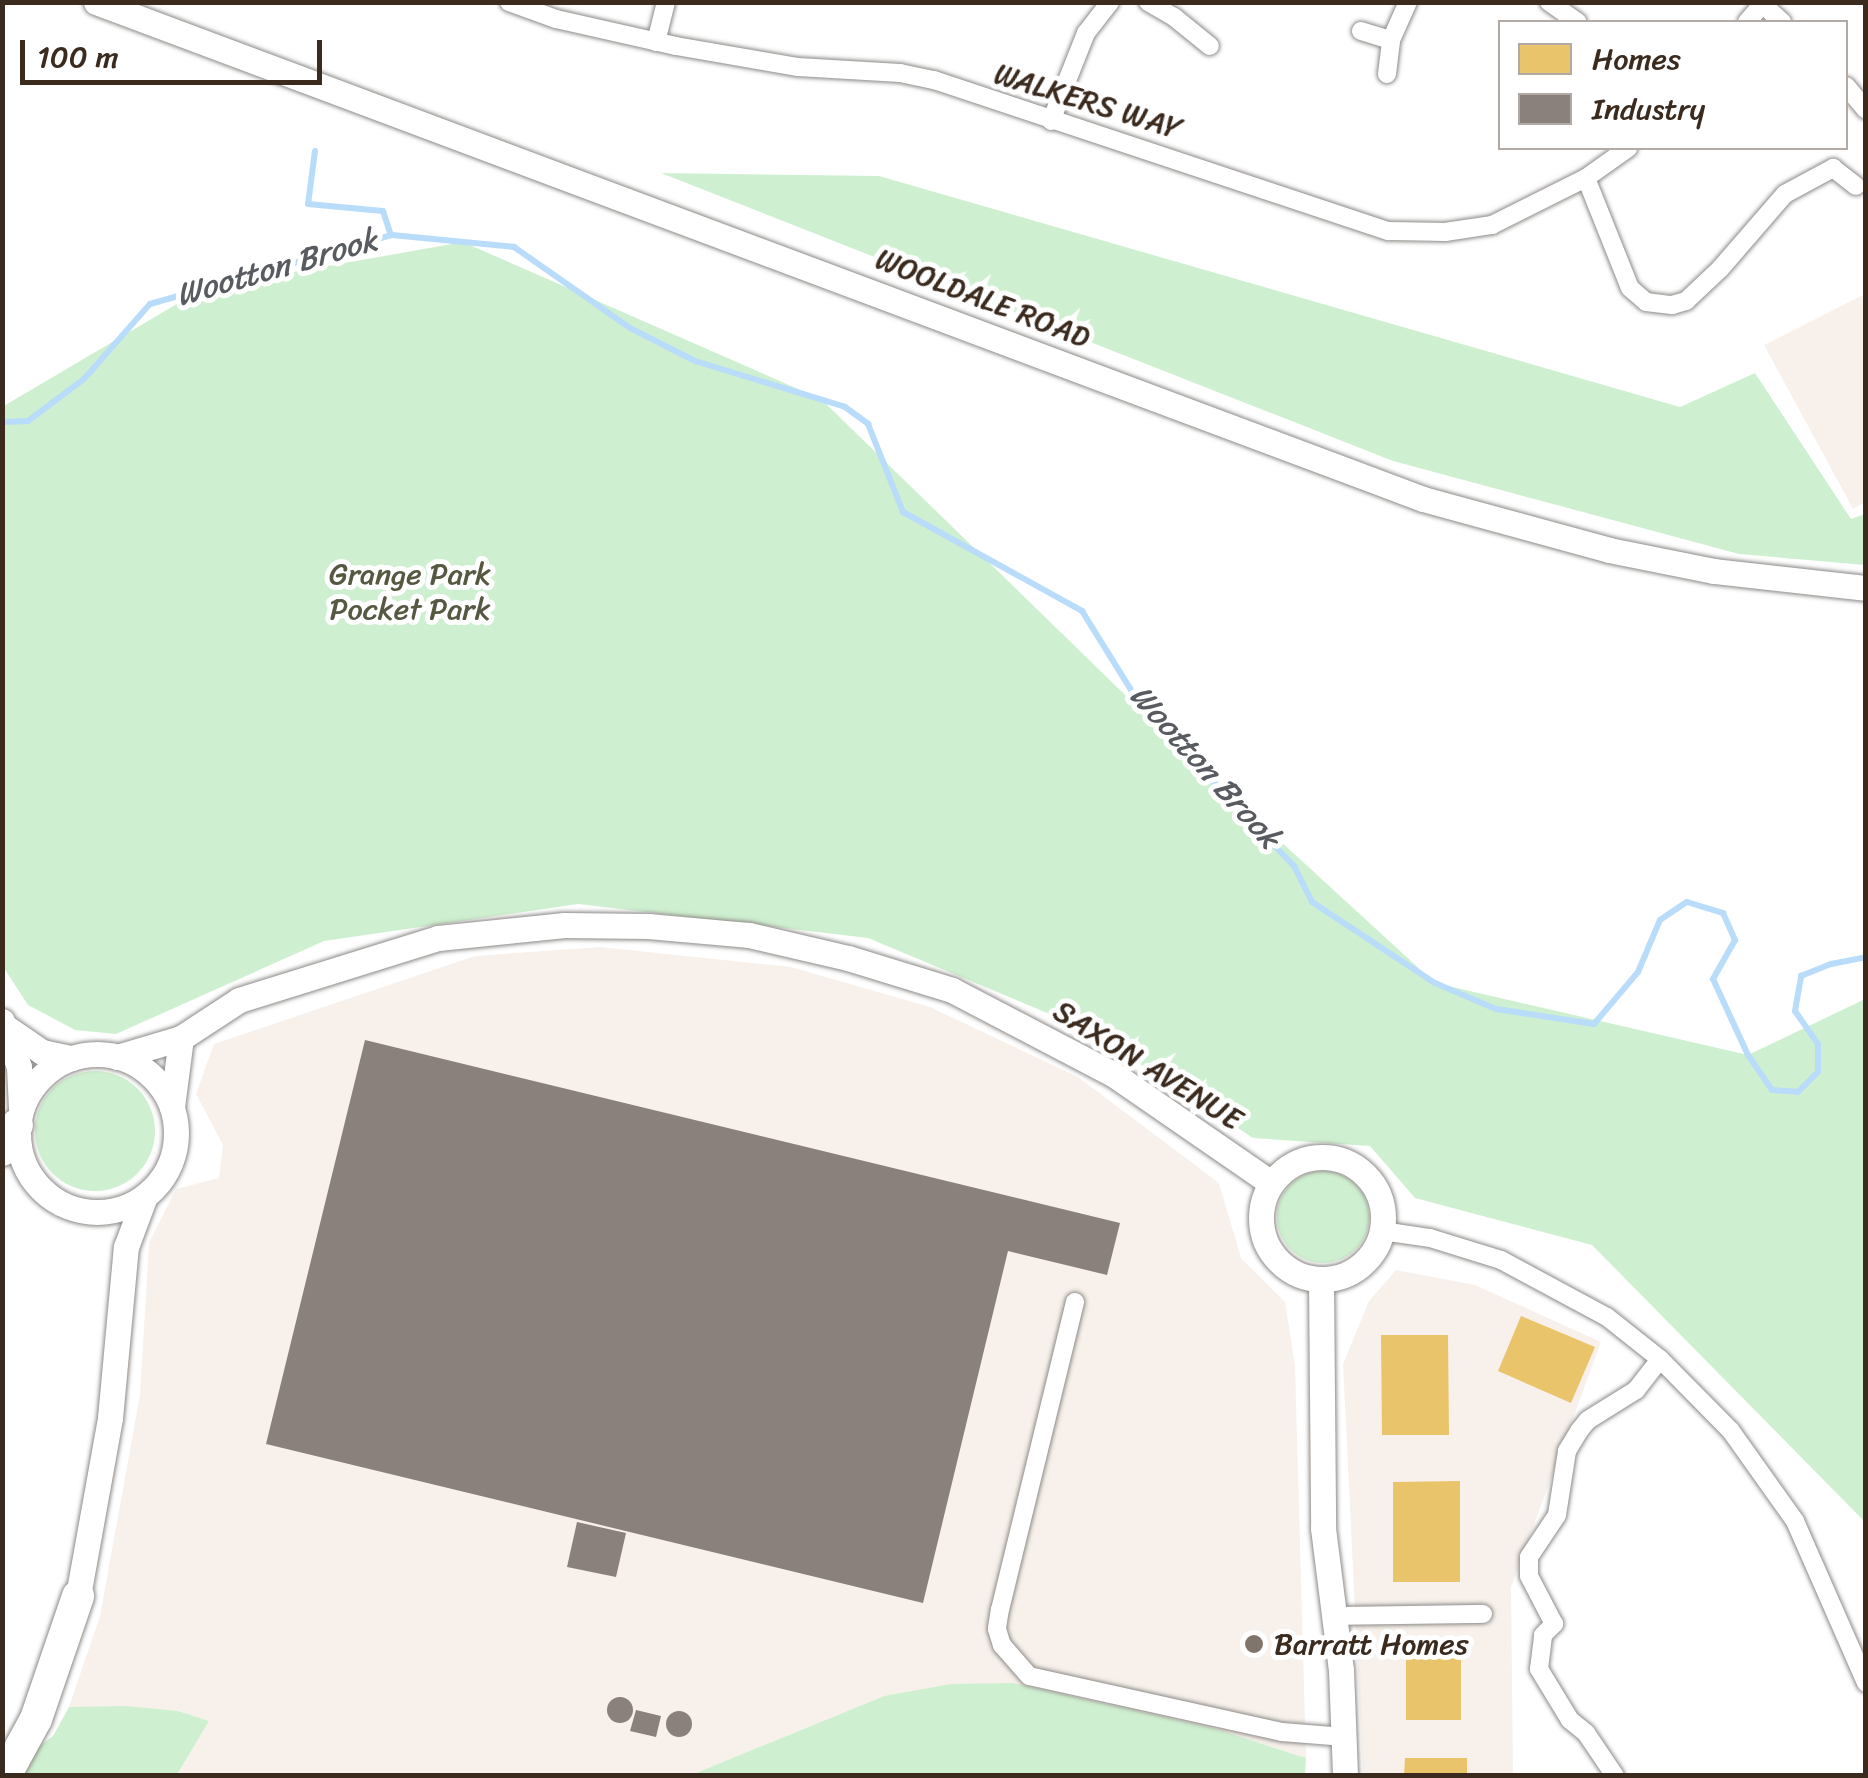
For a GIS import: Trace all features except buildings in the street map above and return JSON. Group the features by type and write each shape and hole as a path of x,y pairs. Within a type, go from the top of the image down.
{"highway":[{"path":"6,1776 36,1719 78,1596"}],"street":[{"name":"WOOLDALE ROAD","path":"96,2 1423,499 1609,550 1714,571 1866,588"},
{"name":"WALKERS WAY","path":"509,2 556,19 656,42 798,67 900,73 1222,172 1389,231 1445,232 1492,225 1586,178 1625,150"},
{"path":"656,42 666,2"},
{"path":"1051,121 1086,33 1110,2"},
{"path":"1148,2 1174,16 1210,46"},
{"path":"1387,74 1391,40 1408,2"},
{"path":"1549,2 1575,20"},
{"path":"1361,31 1391,40"},
{"path":"1586,178 1630,288 1646,302 1672,304 1686,300 1720,269 1785,194 1833,168 1856,186"},
{"name":"SAXON AVENUE","path":"117,1057 181,1038 239,1000 438,938 564,925 648,926 748,936 848,958 952,990 1112,1074 1271,1183"},
{"path":"5,1024 42,1052 71,1058 117,1057 148,1073 172,1108"},
{"path":"5,1024 19,1067 14,1128 23,1161 33,1180 64,1205 97,1212 115,1210 144,1196 158,1184 174,1149 172,1108 181,1038"},
{"path":"14,1128 44,1074 71,1058"},
{"path":"1317,1157 1338,1159 1366,1175 1378,1193 1382,1231 1370,1256 1354,1270 1321,1279 1296,1274 1278,1262 1263,1237 1262,1202 1271,1183 1294,1163 1317,1157"},
{"path":"78,1596 102,1465 122,1272 144,1196"},
{"path":"1382,1231 1430,1238 1501,1260 1607,1317 1660,1358 1731,1432 1795,1521 1866,1683"},
{"path":"1321,1279 1319,1441 1323,1528 1345,1738 1345,1776"},
{"path":"1075,1302 1000,1609 997,1629 1002,1645 1029,1676 1282,1732 1345,1738"},
{"path":"1615,1776 1586,1733 1570,1720 1539,1669 1543,1636 1554,1624 1529,1576 1529,1556 1558,1515 1567,1451 1580,1431 1588,1420 1636,1390 1660,1358"},
{"path":"1334,1616 1482,1614"}],"shaded area":[{"path":"1865,294 1865,502 1853,509 1764,345"},
{"path":"600,947 791,967 930,1007 1078,1077 1219,1183 1241,1258 1285,1302 1295,1366 1306,1758 1213,1728 1013,1683 884,1696 691,1775 177,1776 209,1721 178,1711 69,1707 100,1616 140,1395 149,1243 176,1189 219,1178 223,1145 196,1094 214,1044 475,956"},
{"path":"1396,1270 1475,1285 1601,1342 1511,1587 1513,1775 1363,1775 1343,1364 1369,1301"}],"green space":[{"path":"661,173 879,176 1680,407 1755,373 1851,519 1865,514 1865,565 1739,554 1393,461"},
{"name":"Grange Park Pocket Park","path":"463,242 821,399 1195,763 1435,983 1748,1055 1865,999 1865,1522 1592,1245 1415,1198 1370,1146 1253,1138 1090,1031 868,938 578,904 324,941 116,1034 75,1030 28,1005 2,965 2,407 204,288"},
{"path":"95,1071 118,1076 137,1089 150,1108 155,1131 150,1154 137,1173 118,1186 95,1191 72,1186 53,1173 40,1154 35,1131 40,1108 53,1089 72,1076"},
{"path":"1323,1171 1341,1174 1356,1184 1366,1199 1366,1235 1356,1250 1341,1260 1323,1263 1305,1260 1290,1250 1280,1235 1277,1217 1280,1199 1290,1184 1305,1174"},
{"path":"1013,1683 1213,1728 1306,1758 1305,1775 691,1775 884,1696 951,1684"},
{"path":"126,1706 178,1711 209,1721 177,1775 18,1776 29,1754 53,1736 69,1707"}],"waterway":[{"path":"315,151 308,204 383,211 391,235"},
{"name":"Wootton Brook","path":"2,422 28,421 84,379 150,304 392,235 514,247 630,328 695,361 845,407 868,424 903,512 1082,611 1141,706 1294,866 1312,902 1435,983 1496,1009 1594,1024 1638,972 1660,920 1687,902 1723,913 1735,940 1713,979 1748,1055 1772,1090 1798,1092 1818,1072 1818,1044 1795,1011 1801,976 1831,964 1866,957"}],"place":[{"name":"Barratt Homes","path":"1254,1644"}]}
